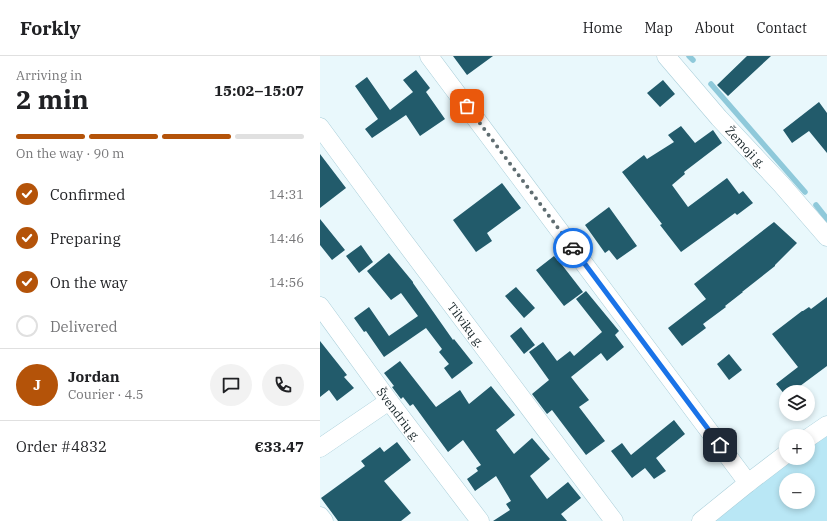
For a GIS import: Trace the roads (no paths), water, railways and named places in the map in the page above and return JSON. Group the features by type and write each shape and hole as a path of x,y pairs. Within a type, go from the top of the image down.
{"street":[{"path":"430,56 748,483"},
{"name":"Žemoji g.","path":"666,56 719,118 781,184 827,237"},
{"name":"Tilvikų g.","path":"320,126 395,230 614,521"},
{"name":"Švendrių g.","path":"320,306 389,401 480,521"},
{"path":"320,448 389,401"},
{"path":"815,433 827,425"},
{"path":"701,521 779,459"},
{"path":"320,516 324,521"}],"waterway":[{"path":"689,56 693,60"},
{"path":"711,84 805,192"},
{"path":"816,205 827,219"}]}
